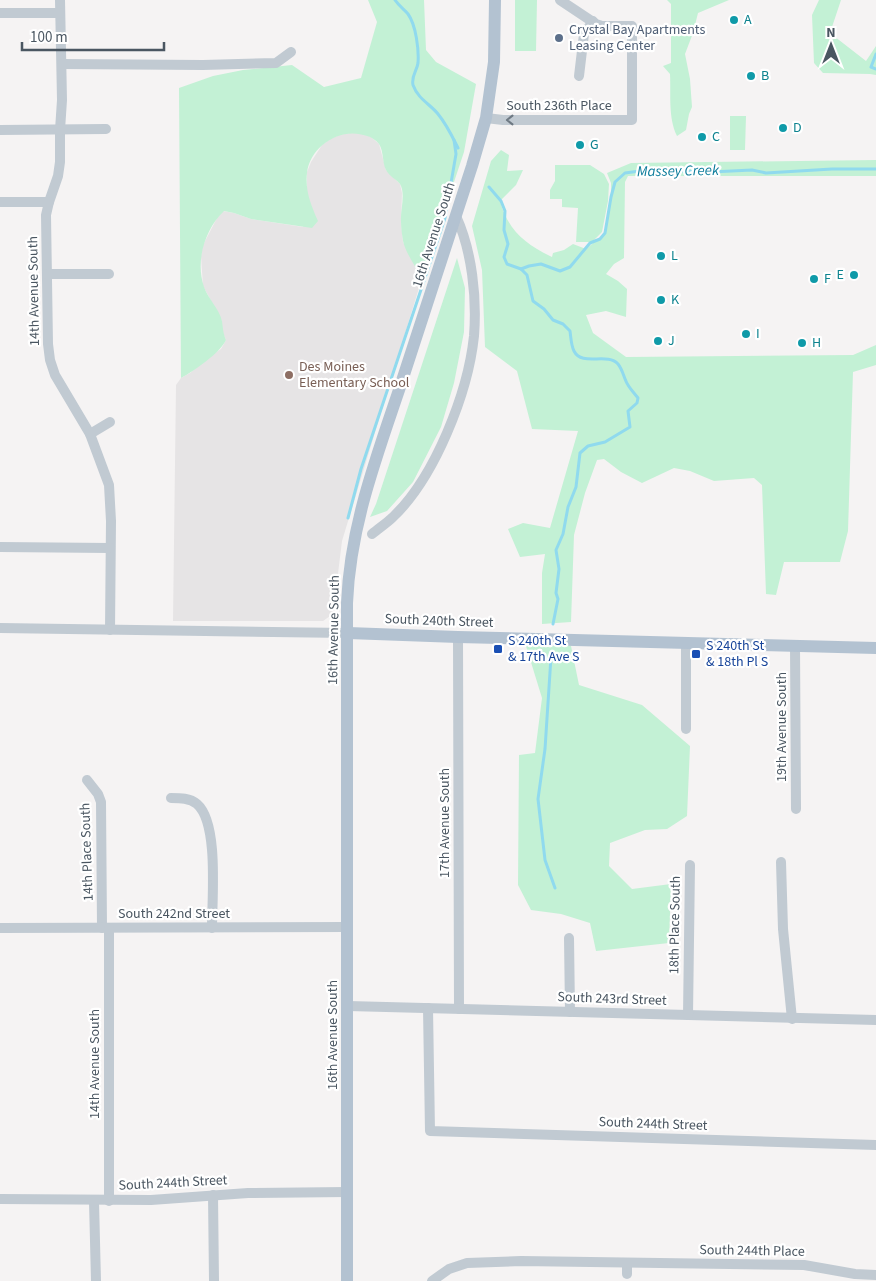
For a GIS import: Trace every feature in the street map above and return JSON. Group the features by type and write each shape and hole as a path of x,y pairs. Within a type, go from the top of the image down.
{"main road":[{"name":"16th Avenue South","path":"347,1281 348,584 354,538 361,508 486,118 494,62 495,0"},
{"name":"South 240th Street","path":"348,633 876,648"}],"street":[{"name":"14th Avenue South","path":"60,0 62,64 60,162 55,188 46,215 47,334 50,360 56,375 90,434 109,485 110,630"},
{"path":"560,0 593,21 584,34 579,76"},
{"path":"0,13 60,13"},
{"name":"South 236th Place","path":"486,118 503,120 632,120 632,26 602,26 593,21"},
{"path":"62,64 203,65 276,63 291,52"},
{"path":"0,130 106,129"},
{"path":"0,202 49,202"},
{"path":"372,534 393,517 420,484 447,432 467,374 473,343 474,309 467,252 462,230 456,216"},
{"path":"47,274 109,274"},
{"path":"90,434 110,422"},
{"path":"0,547 110,548"},
{"name":"South 240th Street","path":"0,628 348,633"},
{"name":"17th Avenue South","path":"458,637 458,1008"},
{"path":"686,643 686,729"},
{"name":"19th Avenue South","path":"795,645 796,809"},
{"name":"14th Place South","path":"87,780 98,794 101,802 106,928"},
{"path":"171,798 186,799 195,803 205,814 209,824 212,855 212,928"},
{"path":"781,862 783,929 792,1019"},
{"name":"18th Place South","path":"688,1015 690,865"},
{"name":"South 242nd Street","path":"0,928 348,927"},
{"name":"14th Avenue South","path":"106,928 109,1201"},
{"path":"569,938 570,1012"},
{"name":"South 243rd Street","path":"348,1006 876,1020"},
{"name":"South 244th Street","path":"428,1008 430,1131 876,1145"},
{"name":"South 244th Street","path":"0,1200 109,1201 248,1193 347,1192"},
{"path":"213,1195 214,1281"},
{"path":"94,1201 96,1281"},
{"path":"627,1262 627,1274"},
{"name":"South 244th Place","path":"432,1281 449,1269 467,1263 521,1266 627,1262 804,1265 876,1276"}],"shaded area":[{"name":"Des Moines Elementary School","path":"350,133 360,133 371,137 379,144 386,170 400,184 402,193 401,223 403,242 422,278 342,541 333,614 323,621 173,621 176,385 181,378 221,349 226,340 222,331 222,321 203,286 201,256 203,245 217,218 223,211 251,219 303,227 309,202 307,172 311,162 322,145 330,139"}],"green space":[{"path":"368,0 424,0 426,50 436,62 476,84 464,152 422,278 404,246 401,224 402,188 386,170 379,144 370,137 357,134 337,136 320,147 309,163 307,173 308,192 318,221 312,228 251,219 224,211 217,218 207,236 201,256 201,277 206,291 221,316 226,340 213,356 181,378 179,88 213,76 243,70 292,65 324,87 361,78 377,22"},
{"path":"515,0 537,0 536,51 515,51"},
{"path":"667,0 729,0 698,13 685,54 690,79 692,107 686,130 677,136 671,114 670,74 663,66 671,63 671,4"},
{"path":"819,0 841,0 830,33 866,61 876,46 876,75 823,73 814,63 812,15"},
{"path":"730,116 746,116 745,150 730,150"},
{"path":"501,150 509,155 507,171 523,170 516,185 500,201 503,211 519,235 534,247 552,257 553,253 564,250 573,244 586,249 605,233 611,202 611,183 607,173 631,163 876,160 876,176 628,176 625,182 624,258 614,264 606,274 627,289 626,317 606,311 586,315 593,333 626,357 853,355 876,345 876,365 853,372 848,531 840,562 784,562 776,595 766,594 762,485 754,478 714,481 690,471 674,468 642,483 621,472 604,459 597,460 585,493 574,535 571,622 542,624 542,573 545,554 520,557 508,529 523,523 550,528 578,431 532,429 517,371 485,347 482,270 472,226 491,161"},
{"path":"555,165 590,165 604,174 609,184 602,232 592,242 576,242 578,208 562,207 562,199 550,199 550,190 555,181"},
{"path":"457,258 465,288 464,332 454,383 441,427 413,482 387,511 370,517 376,504"},
{"path":"526,646 571,646 579,685 642,705 690,746 687,816 667,829 645,830 610,843 609,866 632,889 671,884 669,943 596,951 590,923 561,914 531,910 518,885 519,755 535,753 542,698"}],"waterway":[{"name":"Massey Creek","path":"395,0 408,14 415,31 418,63 413,79 415,90 441,118 458,148"},
{"name":"Massey Creek","path":"876,54 871,67 876,69"},
{"path":"348,518 361,469 445,218 456,154 454,140"},
{"name":"Massey Creek","path":"489,187 501,201 505,211 504,230 508,244 504,257 507,264 521,269 541,264 560,271 570,267 590,243 600,239 605,233 615,182 625,173 647,170 711,172 752,170 766,173 832,169 876,169"},
{"path":"521,269 527,275 533,301 544,309 553,320 563,324 570,331 572,346 578,356 589,359 608,359 618,364 628,385 638,398 637,403 628,411 630,427 605,442 588,446 580,453 576,487 568,507 563,534 556,550 559,569 556,593 558,599 553,624"},
{"path":"551,657 545,749 538,799 545,860 555,888"}],"place":[{"name":"A","path":"734,20"},
{"name":"Crystal Bay Apartments Leasing Center","path":"559,38"},
{"name":"B","path":"751,76"},
{"name":"D","path":"783,128"},
{"name":"C","path":"702,137"},
{"name":"G","path":"580,145"},
{"name":"L","path":"661,256"},
{"name":"E","path":"854,275"},
{"name":"F","path":"814,279"},
{"name":"K","path":"661,300"},
{"name":"I","path":"746,334"},
{"name":"J","path":"658,341"},
{"name":"H","path":"802,343"},
{"name":"Des Moines Elementary School","path":"289,375"},
{"name":"S 240th St & 17th Ave S","path":"498,649"},
{"name":"S 240th St & 18th Pl S","path":"696,654"}]}
